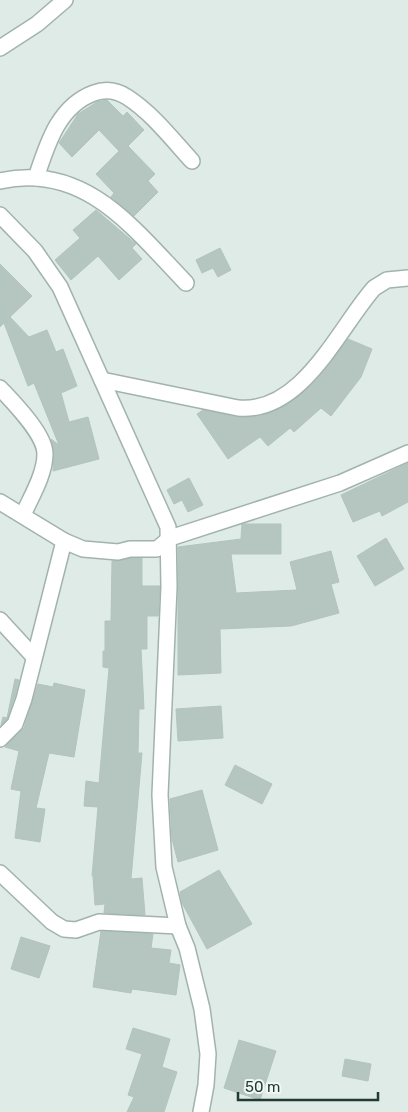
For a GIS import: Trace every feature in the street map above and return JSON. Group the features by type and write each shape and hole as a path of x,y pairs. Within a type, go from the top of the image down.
{"street":[{"path":"0,48 37,24 65,0"},
{"path":"36,178 52,134 63,116 75,104 103,90 115,91 126,96 163,129 192,161"},
{"path":"0,181 36,178 55,180 77,187 99,199 118,214 186,284"},
{"path":"0,215 35,251 60,287 164,519 170,538 160,795 164,867 178,926 187,948 202,1009 208,1054 206,1085 201,1112"},
{"path":"102,380 238,408 251,409 264,406 293,390 313,370 374,288 387,280 408,278"},
{"path":"0,388 32,425 46,452 44,465 23,515"},
{"path":"0,502 64,541 83,549 118,552 130,549 157,549 170,538 340,483 408,453"},
{"path":"0,739 15,724 64,541"},
{"path":"0,620 34,657"},
{"path":"0,873 52,922 64,929 76,930 99,922 178,926"}],"building":[{"path":"107,100 123,116 127,112 144,130 128,146 155,174 148,181 158,192 134,216 111,197 114,193 96,174 119,151 99,130 72,157 59,143 78,114 97,102"},
{"path":"96,210 136,244 132,248 142,259 119,280 98,256 71,280 55,260 80,238 73,230"},
{"path":"220,248 231,270 218,277 213,268 202,273 196,260"},
{"path":"0,264 32,296 10,317 29,337 47,330 56,352 63,349 77,386 61,393 69,422 88,417 99,459 53,471 54,453 51,439 59,445 34,383 28,386 4,323 0,327"},
{"path":"348,339 372,349 361,377 331,416 321,408 294,432 290,428 268,446 260,437 228,459 197,414 203,410 236,417 261,416 285,406 305,391 323,372"},
{"path":"408,463 408,502 382,516 380,511 353,522 341,495"},
{"path":"189,478 203,505 188,512 182,500 174,504 167,490"},
{"path":"242,524 281,524 281,554 231,554 236,593 297,590 290,562 331,551 339,582 331,584 339,613 291,626 220,629 221,673 178,675 178,547 241,539"},
{"path":"386,538 404,569 375,586 357,556"},
{"path":"142,558 142,586 160,586 158,616 147,616 147,649 141,649 144,709 139,709 138,753 142,753 131,879 142,878 145,915 104,913 105,904 95,905 92,876 98,807 84,806 86,781 99,783 109,668 103,667 103,651 105,651 105,621 111,621 112,561"},
{"path":"15,679 19,680 15,696 7,719 1,725 3,717 7,718"},
{"path":"54,683 85,690 74,757 49,753 36,808 45,809 40,842 15,838 21,791 11,789 19,751 5,747 24,728 38,684 53,687"},
{"path":"221,706 223,738 178,741 176,709"},
{"path":"235,765 272,784 262,804 225,785"},
{"path":"202,790 218,850 178,862 172,839 170,799"},
{"path":"219,870 252,924 207,949 182,903 180,892"},
{"path":"101,931 153,934 151,948 171,950 169,963 180,965 176,995 132,989 131,993 93,987"},
{"path":"21,937 50,946 39,978 11,969"},
{"path":"133,1028 170,1039 162,1067 177,1072 164,1112 127,1112 134,1097 128,1095 142,1054 126,1049"},
{"path":"239,1040 276,1051 260,1100 224,1088"},
{"path":"345,1059 371,1064 368,1081 342,1076"}]}
